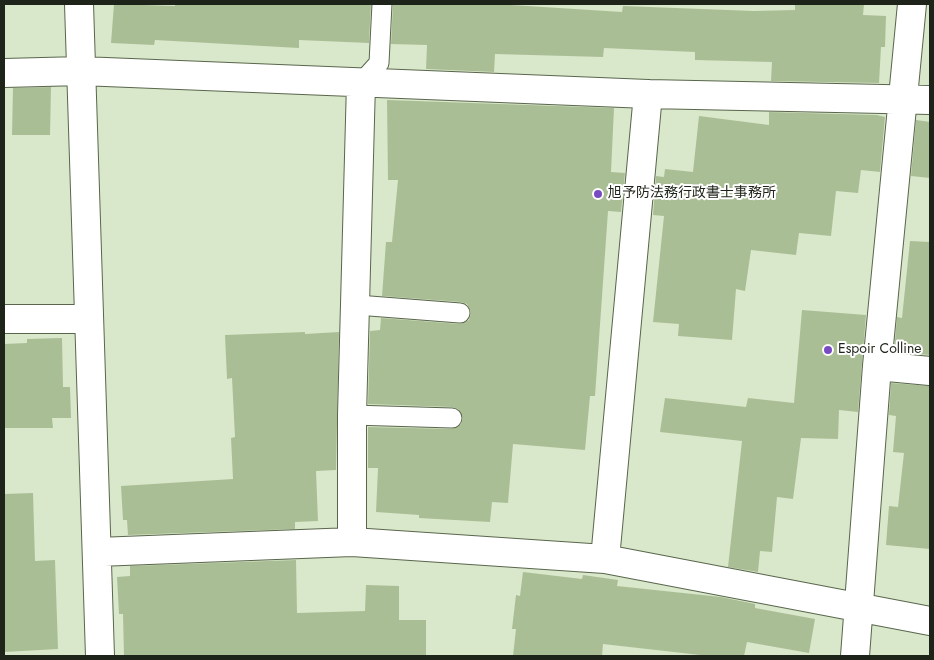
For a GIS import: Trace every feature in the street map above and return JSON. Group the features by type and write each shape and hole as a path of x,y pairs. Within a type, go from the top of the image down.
{"street":[{"path":"79,4 87,319 98,552 100,656"},
{"path":"855,656 877,366 912,4"},
{"path":"4,73 81,71 648,94 930,100"},
{"path":"352,542 352,415 357,305 361,83"},
{"path":"605,559 648,94"},
{"path":"4,319 87,319"},
{"path":"877,366 930,371"},
{"path":"98,552 352,542 605,559 858,609 930,621"}],"lane":[{"path":"361,83 379,63 382,4"},
{"path":"357,305 460,312"},
{"path":"352,415 452,418"}],"building":[{"path":"114,4 175,6 175,4 371,4 369,43 299,40 299,48 155,40 154,45 111,43"},
{"path":"393,4 496,4 622,12 623,6 754,11 795,10 795,4 864,4 863,15 886,16 885,47 881,47 879,83 771,81 772,62 695,60 695,52 604,48 603,57 495,54 494,72 426,69 427,45 391,44"},
{"path":"51,87 50,135 12,135 13,88"},
{"path":"387,100 614,108 611,172 625,173 621,212 608,211 595,396 590,396 585,450 513,444 508,503 492,502 490,522 419,518 419,515 376,512 378,468 368,468 368,427 452,429 461,424 463,418 458,409 452,407 368,404 370,331 380,330 381,318 460,324 469,320 471,313 467,304 461,302 382,296 386,242 392,242 398,180 388,180"},
{"path":"769,112 877,115 885,117 880,172 861,170 858,193 836,191 831,236 799,233 796,255 751,250 745,291 736,289 732,340 678,336 679,324 653,322 664,216 653,215 656,176 664,177 665,169 693,172 699,116 769,125"},
{"path":"916,120 930,122 930,178 911,176"},
{"path":"910,241 930,242 930,355 894,352 897,317 902,318"},
{"path":"802,310 866,315 858,412 839,410 838,439 801,438 793,499 777,497 772,552 760,551 758,572 728,567 742,441 660,432 665,398 746,407 748,398 794,403"},
{"path":"305,332 305,334 339,332 336,470 316,471 318,521 295,522 295,529 128,535 127,520 123,520 121,486 233,479 231,438 235,437 232,378 227,379 225,335"},
{"path":"62,338 63,387 70,387 71,418 52,418 53,428 4,428 4,344 27,343 27,339"},
{"path":"891,383 930,386 930,549 886,545 889,506 898,507 904,453 893,452 896,416 889,415"},
{"path":"33,493 35,561 55,560 58,649 4,652 4,494"},
{"path":"296,560 297,613 365,611 366,585 399,586 399,620 426,620 426,656 124,656 123,614 119,614 117,577 130,576 130,566"},
{"path":"523,572 582,579 583,575 618,580 617,586 721,597 755,604 755,608 815,619 809,653 747,642 744,656 709,656 603,644 602,656 513,656 516,629 512,629 516,595 520,596"}],"place":[{"name":"旭予防法務行政書士事務所","path":"598,194"},
{"name":"Espoir Colline","path":"828,350"}]}
